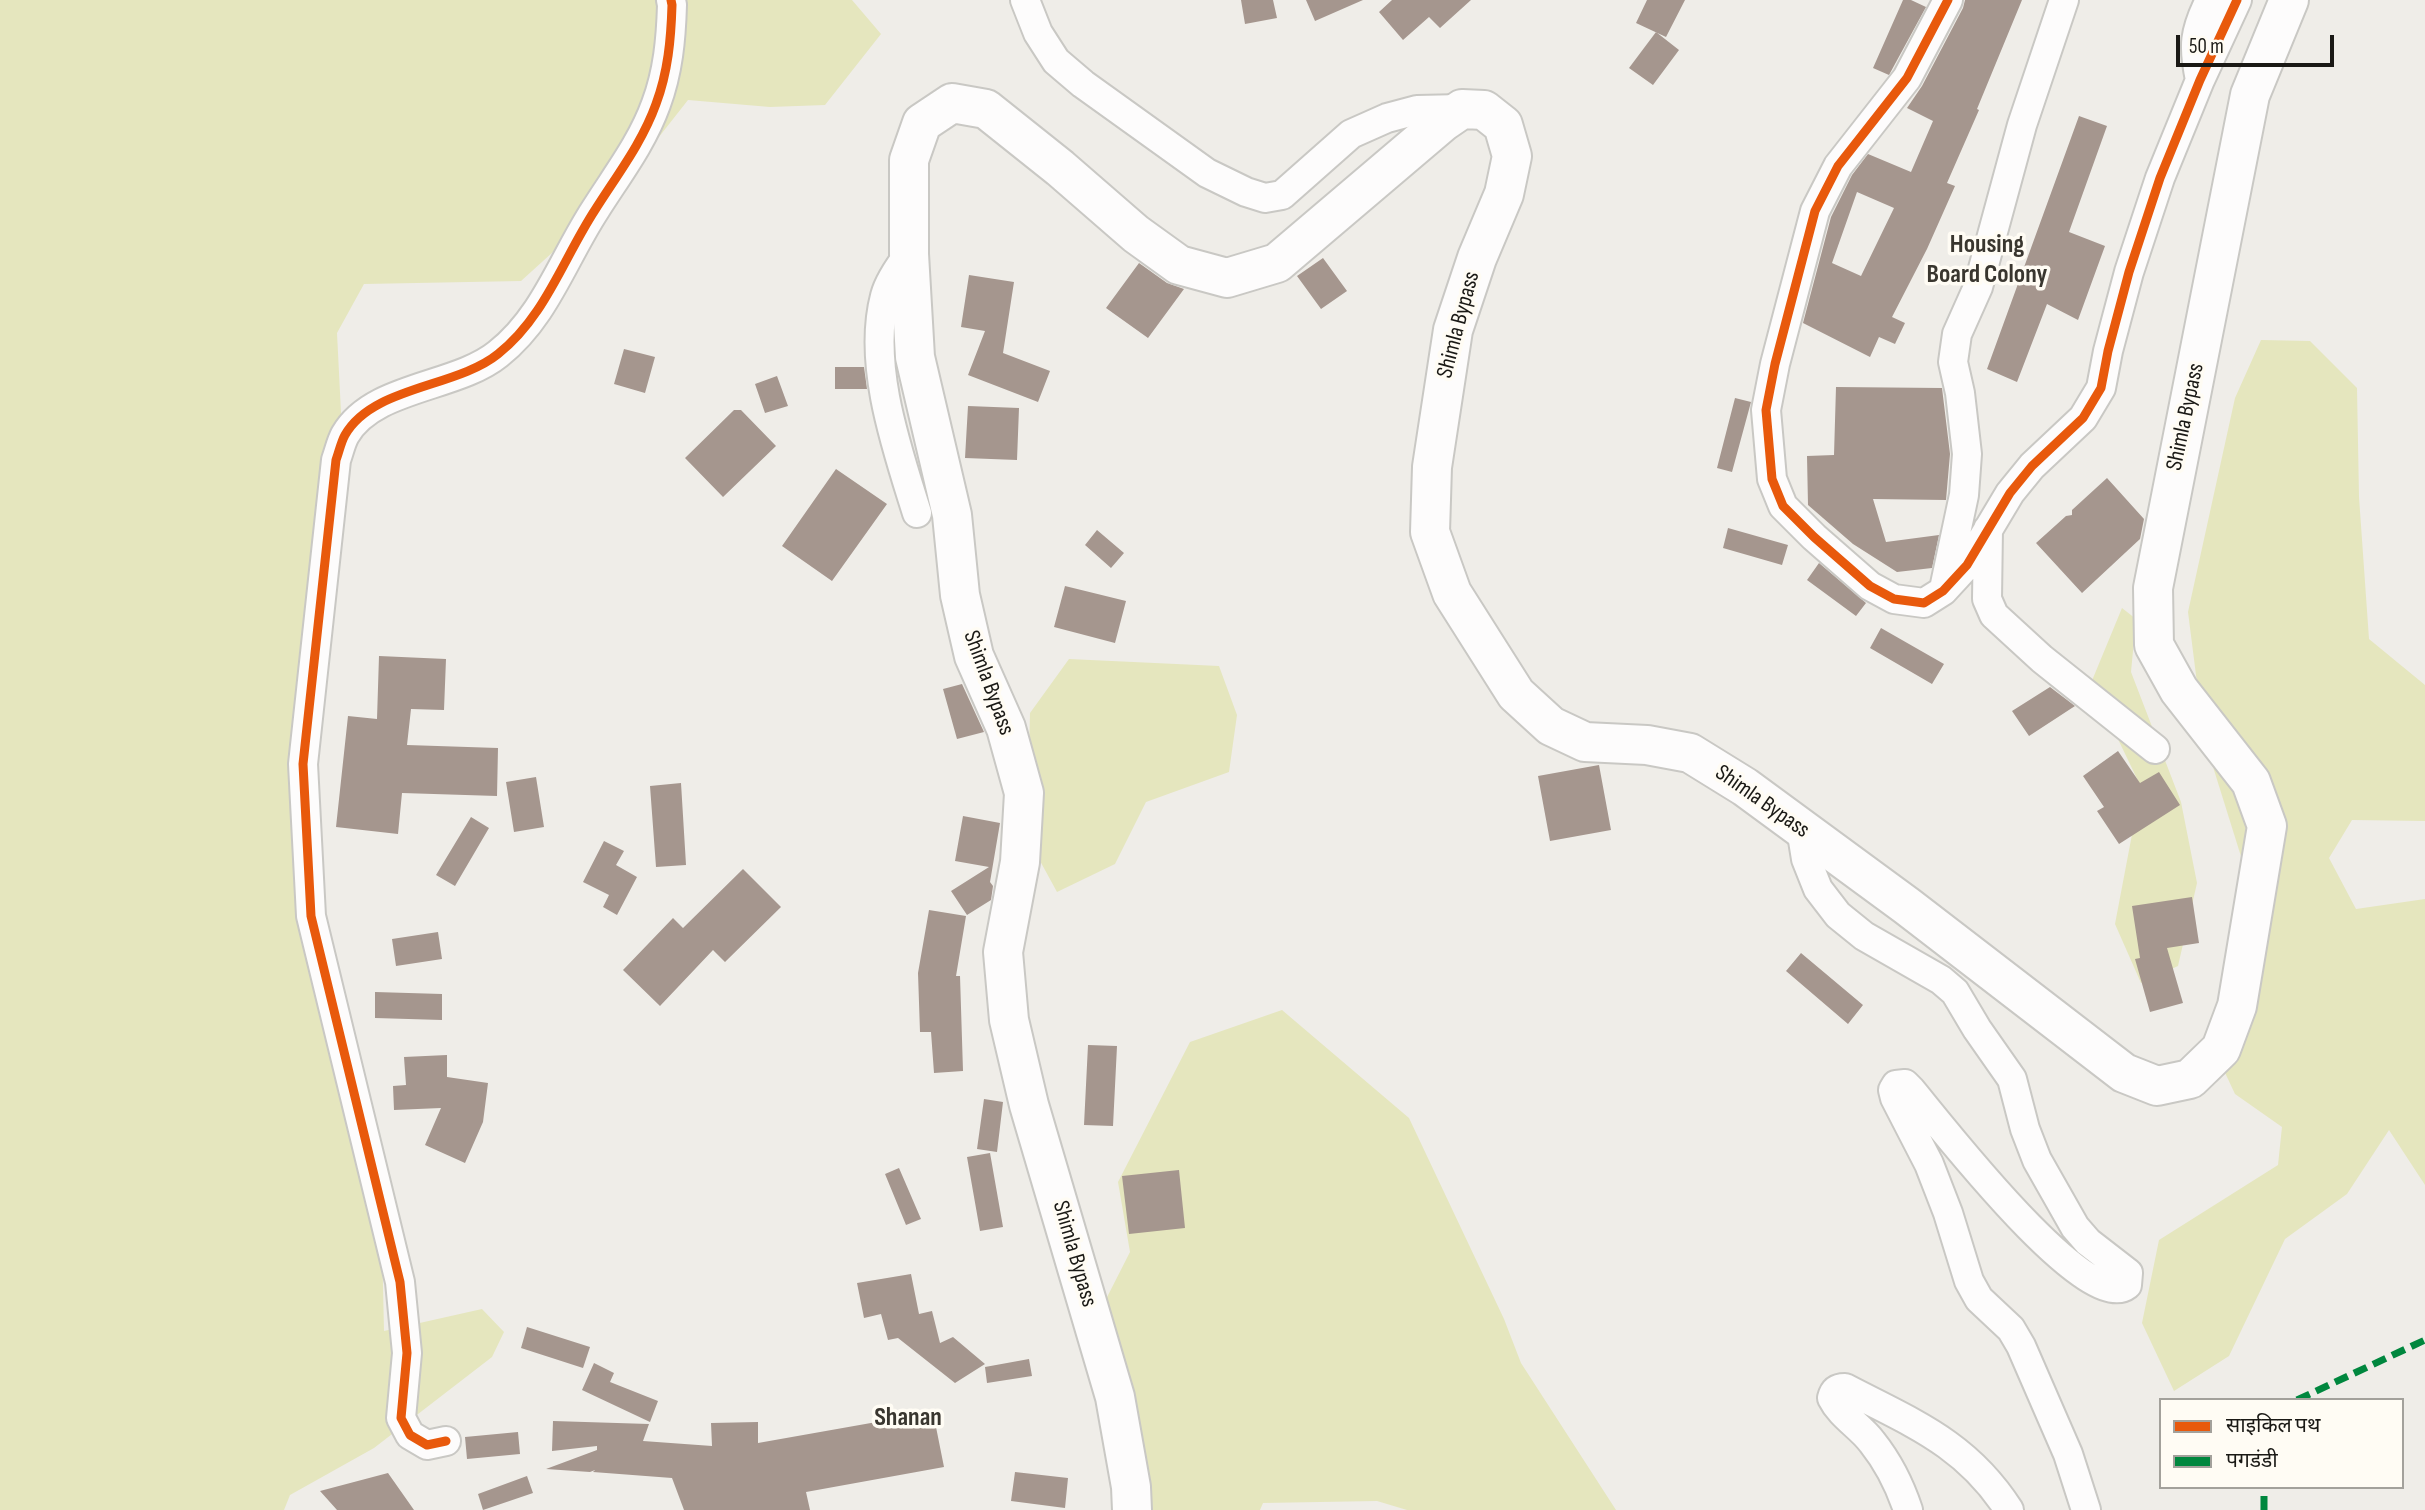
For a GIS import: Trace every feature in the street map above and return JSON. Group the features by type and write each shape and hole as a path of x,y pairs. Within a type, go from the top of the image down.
{"highway":[{"name":"Shimla Bypass","path":"1132,1510 1131,1487 1115,1397 1029,1105 1009,1020 1003,951 1020,862 1024,793 1006,728 974,656 960,595 952,515 915,357 909,254 909,160 922,123 952,103 986,109 1136,234 1179,265 1227,278 1277,263 1443,122 1462,109 1484,110 1503,124 1512,156 1504,194 1453,330 1432,467 1430,532 1452,593 1516,694 1551,726 1585,742 1647,745 1690,753 1745,787 1907,906 2124,1073 2157,1086 2190,1079 2221,1049 2237,1006 2267,826 2251,782 2179,690 2154,645 2153,588 2250,95 2289,0"}],"street":[{"path":"446,1441 427,1445 410,1435 401,1418 407,1353 400,1282 311,916 303,764 336,460 346,434 365,411 467,372 496,356 523,332 546,298 594,211 629,162 656,105 670,51 671,0"},
{"path":"1025,0 1038,33 1056,61 1083,84 1207,173 1265,198 1282,195 1350,134 1363,128 1417,110 1462,109"},
{"path":"1943,591 1964,495 1967,454 1960,393 1953,362 1957,334 1978,286 2022,125 2064,0"},
{"path":"2200,80 2194,52 2199,23 2210,0"},
{"path":"1947,1 1907,78 1838,166 1815,211 1775,364 1766,410 1772,479 1783,506 1870,586 1894,599 1924,603 1943,591 1967,565 1988,526 2010,494 2032,466 2083,418 2101,388 2129,272 2160,178 2200,80 2237,0"},
{"path":"909,254 885,295 880,327 881,370 887,413 917,513"},
{"path":"1988,526 1987,598 1994,615 2042,659 2155,749"},
{"path":"1801,828 1806,859 1818,889 1838,915 1864,936 1941,979 1955,992 2012,1079 2025,1129 2037,1160 2075,1227 2088,1242 2128,1273 2127,1285 2123,1289 2115,1289 2089,1276 2057,1254 2028,1227 1906,1084 1896,1085 1893,1090 1895,1098 1934,1177 1969,1281 1979,1299 2011,1329 2021,1346 2068,1454 2086,1510"},
{"path":"1908,1510 1891,1469 1872,1441 1836,1406 1832,1398 1833,1391 1844,1388 1936,1435 1964,1455 1987,1479 2009,1510"}],"green space":[{"path":"0,0 852,0 881,34 825,105 770,107 688,100 607,203 521,281 364,284 337,333 343,452 297,881 382,1242 384,1331 482,1309 504,1332 492,1357 374,1448 290,1495 284,1510 0,1510"},
{"path":"2261,340 2310,341 2357,388 2359,497 2369,639 2425,685 2425,821 2352,820 2329,858 2356,909 2425,899 2425,1185 2389,1130 2347,1194 2285,1239 2229,1356 2174,1391 2142,1323 2159,1240 2278,1165 2282,1127 2235,1094 2220,1062 2244,866 2204,738 2188,612 2235,398"},
{"path":"2122,608 2136,619 2131,672 2181,802 2197,883 2178,966 2141,983 2115,924 2141,787 2091,683"},
{"path":"1069,659 1219,666 1237,715 1229,772 1146,802 1115,864 1057,892 1027,837 1030,713"},
{"path":"1282,1010 1409,1118 1504,1319 1521,1363 1616,1510 1407,1510 1377,1501 1263,1503 1260,1510 1111,1510 1115,1421 1101,1309 1130,1252 1118,1182 1190,1042"}],"building":[{"path":"1241,0 1273,0 1277,18 1245,24"},
{"path":"1306,0 1363,0 1315,21"},
{"path":"1392,0 1471,0 1440,28 1429,17 1403,40 1379,12"},
{"path":"1647,0 1685,0 1666,37 1636,23"},
{"path":"1903,0 1911,0 1926,7 1889,75 1873,68"},
{"path":"1965,0 2022,0 1947,183 1955,186 1892,317 1905,323 1895,344 1879,337 1870,357 1803,323 1831,217 1852,175 1868,154 1911,172 1933,121 1907,108 1922,86","holes":["1857,192 1894,208 1861,276 1832,263"]},
{"path":"1656,32 1679,50 1653,85 1629,68"},
{"path":"2079,116 2107,126 2069,232 2105,246 2078,320 2047,304 2017,382 1987,369"},
{"path":"1323,258 1347,291 1321,309 1297,276"},
{"path":"1139,263 1167,283 1184,289 1148,338 1106,308"},
{"path":"969,275 1014,282 1003,353 1050,371 1038,402 968,375 985,331 961,327"},
{"path":"624,349 655,357 645,393 614,384"},
{"path":"835,367 864,367 867,389 835,389"},
{"path":"777,376 788,406 765,413 755,384"},
{"path":"1836,387 1942,388 1950,454 1946,500 1873,499 1886,542 1939,535 1932,568 1897,572 1853,544 1808,505 1807,456 1834,455"},
{"path":"1735,398 1751,402 1732,472 1717,468"},
{"path":"968,406 1019,408 1017,460 965,458"},
{"path":"734,410 741,410 776,446 723,497 685,458"},
{"path":"836,469 887,504 832,581 782,546"},
{"path":"2107,478 2144,519 2140,539 2082,593 2036,543 2066,516 2072,515 2072,510"},
{"path":"1728,528 1788,545 1782,565 1723,548"},
{"path":"1097,530 1124,553 1111,568 1085,545"},
{"path":"1819,563 1866,603 1856,616 1807,580"},
{"path":"1065,586 1126,601 1115,643 1054,627"},
{"path":"1881,628 1944,664 1932,684 1870,648"},
{"path":"379,656 446,659 444,710 411,709 407,745 498,748 497,796 402,793 398,834 336,827 348,716 377,719"},
{"path":"962,684 984,732 957,739 943,689"},
{"path":"2050,687 2075,706 2029,736 2012,711"},
{"path":"2118,751 2140,783 2159,772 2180,805 2119,844 2097,811 2104,807 2083,776"},
{"path":"1599,765 1611,830 1550,841 1538,776"},
{"path":"536,777 544,827 514,832 506,782"},
{"path":"681,783 686,865 656,867 650,786"},
{"path":"963,816 1000,823 990,882 993,886 991,900 967,915 951,891 989,867 955,861"},
{"path":"471,817 489,828 455,886 436,875"},
{"path":"604,841 624,851 616,865 637,877 617,915 603,907 609,895 583,882"},
{"path":"743,869 781,907 725,962 713,950 660,1006 623,970 673,918 683,928"},
{"path":"2192,897 2199,943 2167,948 2183,1003 2150,1012 2135,959 2140,958 2132,906"},
{"path":"929,910 966,916 956,976 960,976 963,1071 934,1073 931,1032 920,1032 918,973"},
{"path":"438,932 442,959 396,966 392,939"},
{"path":"1801,953 1863,1005 1848,1024 1786,971"},
{"path":"375,992 442,994 442,1020 375,1018"},
{"path":"1088,1045 1117,1046 1113,1126 1084,1125"},
{"path":"447,1055 447,1077 488,1083 483,1122 465,1163 425,1145 441,1108 394,1110 393,1086 406,1085 404,1057"},
{"path":"984,1099 1003,1102 997,1152 977,1149"},
{"path":"990,1153 1003,1227 980,1231 967,1157"},
{"path":"899,1168 921,1219 906,1225 885,1174"},
{"path":"1179,1170 1185,1228 1129,1234 1122,1176"},
{"path":"911,1274 919,1314 932,1311 940,1343 953,1337 985,1364 955,1383 898,1338 888,1340 881,1314 864,1318 857,1283"},
{"path":"527,1327 590,1347 583,1368 521,1348"},
{"path":"1029,1359 1032,1376 987,1383 985,1367"},
{"path":"594,1363 614,1373 610,1382 658,1401 650,1422 582,1390"},
{"path":"933,1412 944,1467 806,1492 810,1510 684,1510 672,1478 593,1472 595,1470 590,1472 546,1469 597,1450 597,1446 552,1451 553,1421 649,1424 643,1441 712,1446 711,1423 758,1422 758,1443"},
{"path":"518,1432 520,1454 467,1459 465,1437"},
{"path":"1015,1472 1068,1478 1065,1508 1011,1501"},
{"path":"388,1473 414,1510 337,1510 320,1491"},
{"path":"527,1476 533,1493 483,1510 478,1494"}],"marked path":[{"path":"2301,1398 2425,1340"},
{"path":"2264,1489 2264,1510"}],"cycle path":[{"path":"446,1441 427,1445 410,1435 401,1418 407,1353 400,1282 311,916 303,764 336,460 345,435 358,419 375,406 481,365 498,354 528,323 650,118 666,68 671,30 671,0"},
{"path":"1948,0 1907,78 1838,166 1815,211 1775,364 1766,410 1772,479 1783,506 1870,586 1894,599 1924,603 1943,591 1967,565 2010,493 2032,466 2083,418 2101,388 2129,272 2160,178 2200,80 2237,0"}],"district":[{"name":"Housing Board Colony","path":"1987,260"},
{"name":"Shanan","path":"908,1418"}]}
